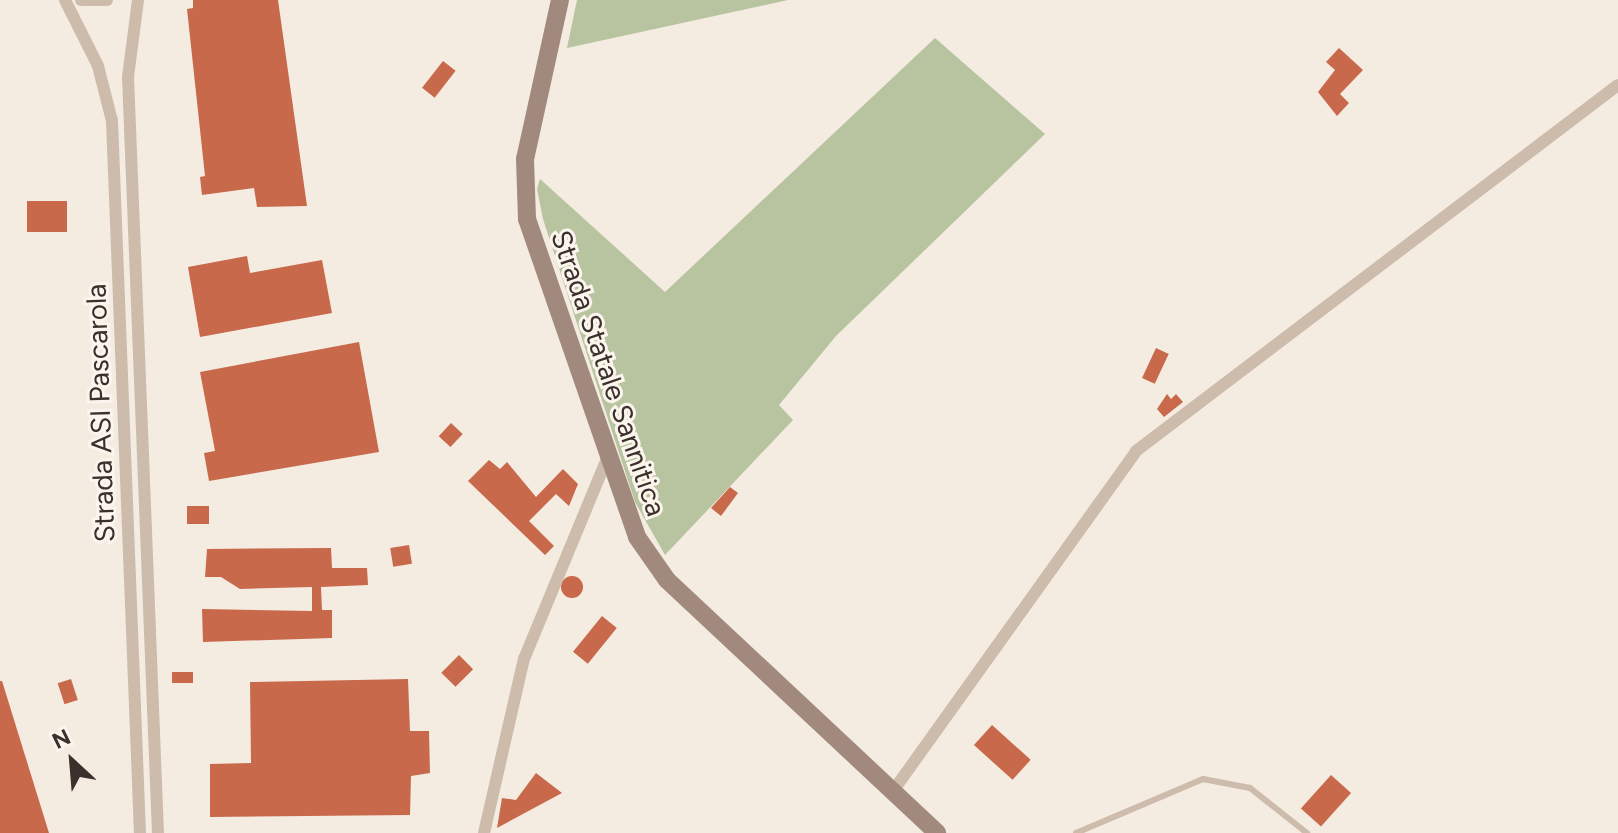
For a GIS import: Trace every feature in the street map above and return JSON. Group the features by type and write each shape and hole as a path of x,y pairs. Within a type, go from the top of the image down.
{"main road":[{"name":"Strada Statale Sannitica","path":"560,0 525,159 527,219 607,459 637,537 667,580 937,833"}],"street":[{"name":"Strada ASI Pascarola","path":"65,0 98,66 112,121 140,833"},
{"path":"81,0 107,0"},
{"name":"Strada ASI Pascarola","path":"138,0 128,77 158,833"},
{"path":"893,791 1136,451 1618,85"},
{"path":"484,833 524,659 607,459"}],"lane":[{"path":"1076,833 1203,779 1250,788 1307,833"}],"green space":[{"path":"577,0 788,0 567,48"},
{"path":"935,38 1045,134 836,336 779,405 793,420 665,555 635,502 543,219 537,189 540,179 665,292"}],"building":[{"path":"193,0 278,0 307,206 257,207 254,188 202,195 200,177 205,176 187,9 193,8"},
{"path":"1339,48 1363,70 1340,94 1349,103 1337,116 1318,92 1335,70 1326,62"},
{"path":"443,61 456,71 435,98 422,88"},
{"path":"27,201 67,201 67,232 27,232"},
{"path":"247,256 250,273 322,260 332,313 200,337 188,267"},
{"path":"359,342 379,452 209,481 204,453 215,451 200,372"},
{"path":"1156,348 1169,354 1155,384 1142,378"},
{"path":"1167,394 1171,399 1176,394 1183,402 1164,417 1157,409"},
{"path":"451,423 463,434 450,447 439,436"},
{"path":"489,460 500,469 507,462 536,497 563,469 578,484 569,506 556,494 529,521 554,546 545,555 468,481"},
{"path":"730,487 738,493 721,516 711,508"},
{"path":"187,506 209,506 209,524 187,524"},
{"path":"409,545 412,564 393,567 390,548"},
{"path":"331,548 332,568 367,568 368,585 321,587 322,610 332,610 332,638 203,642 202,609 312,611 312,587 240,589 221,577 205,577 207,549"},
{"path":"572,576 580,579 583,587 580,595 572,598 564,595 561,587 564,579"},
{"path":"602,616 617,628 588,664 573,652"},
{"path":"459,655 473,669 455,687 441,673"},
{"path":"172,672 193,672 193,683 172,683"},
{"path":"71,679 78,700 64,704 58,683"},
{"path":"408,679 410,731 429,731 430,773 411,776 410,815 210,817 210,764 251,763 250,682"},
{"path":"2,681 49,833 0,833"},
{"path":"992,725 1031,760 1013,780 974,745"},
{"path":"536,773 562,793 497,828 502,798 516,800"},
{"path":"1331,775 1351,793 1321,827 1301,808"}]}
